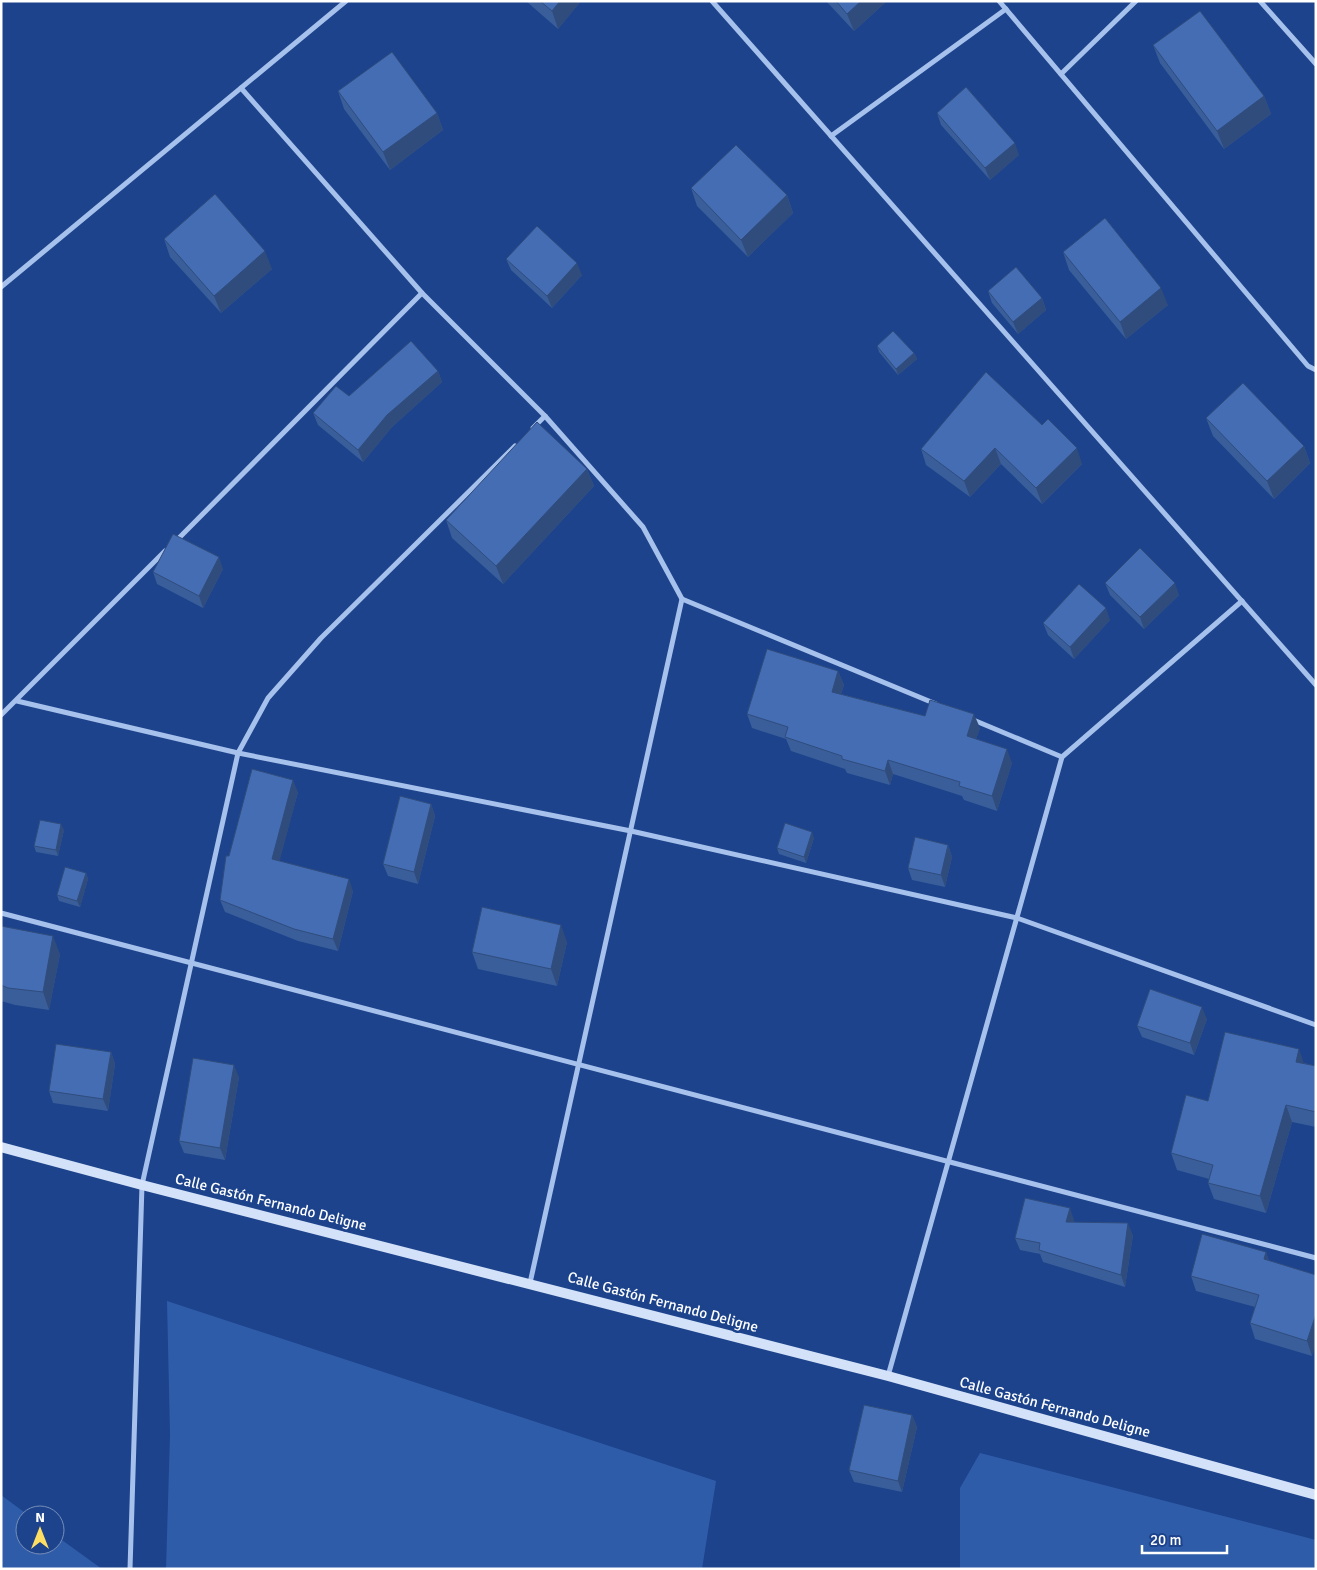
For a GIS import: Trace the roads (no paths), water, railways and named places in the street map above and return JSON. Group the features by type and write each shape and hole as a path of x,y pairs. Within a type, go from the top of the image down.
{"street":[{"path":"1,287 346,1"},
{"path":"712,1 1316,686"},
{"path":"1000,1 1308,366 1316,370"},
{"path":"1061,74 1136,1"},
{"path":"1260,1 1316,64"},
{"path":"831,136 1006,9"},
{"path":"242,88 422,293 545,416 644,527 682,599 945,708"},
{"path":"1,715 422,293"},
{"path":"531,430 545,416"},
{"path":"130,1569 142,1185 238,753 268,698 321,638 517,444"},
{"path":"530,1283 682,599"},
{"path":"888,1376 1062,757 1242,601"},
{"path":"17,701 238,753 630,831 1017,918 1316,1025"},
{"path":"963,716 1062,757"},
{"path":"1,913 1316,1258"},
{"name":"Calle Gastón Fernando Deligne","path":"1,1147 142,1185 888,1376 1316,1495"}]}
